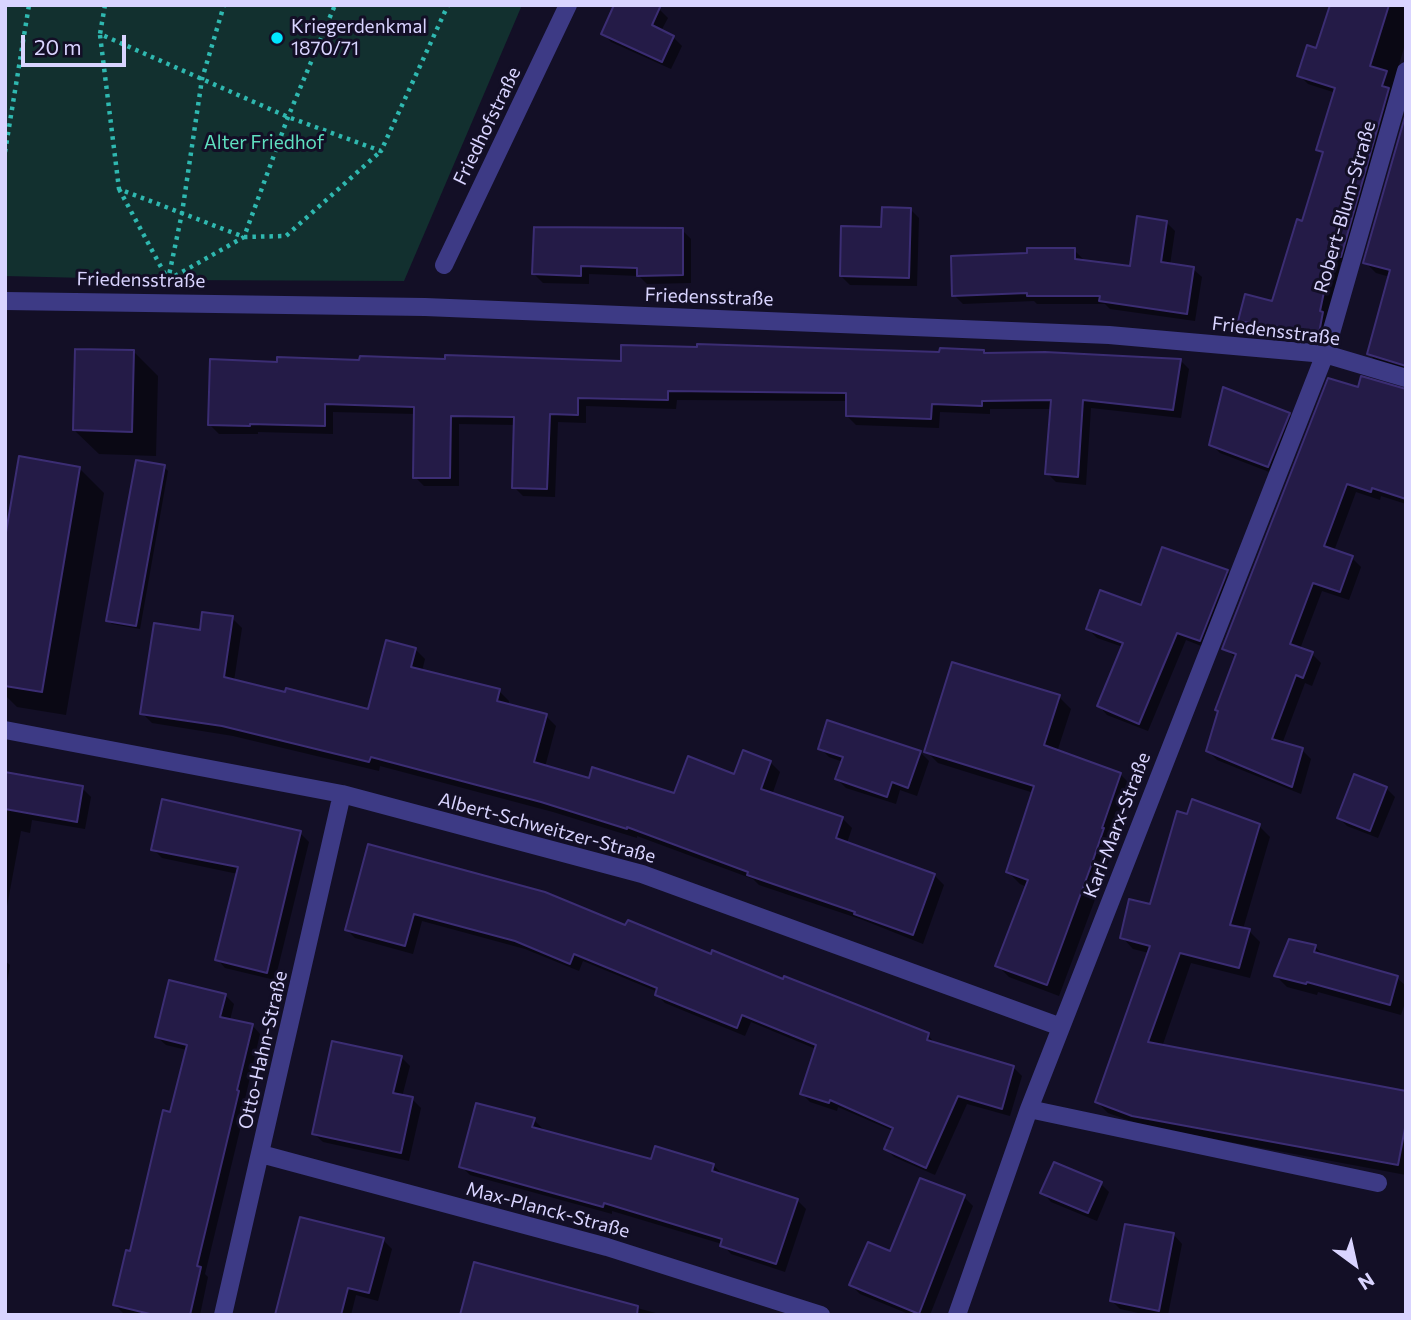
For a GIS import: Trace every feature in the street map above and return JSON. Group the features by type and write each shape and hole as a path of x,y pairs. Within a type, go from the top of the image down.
{"street":[{"name":"Friedhofstraße","path":"444,265 568,5"},
{"name":"Robert-Blum-Straße","path":"1325,354 1406,71"},
{"name":"Friedensstraße","path":"5,301 161,301 425,307 1110,335 1325,354 1406,378"},
{"name":"Karl-Marx-Straße","path":"957,1315 1029,1109 1325,354"},
{"name":"Albert-Schweitzer-Straße","path":"5,730 342,794 642,874 1061,1027"},
{"name":"Otto-Hahn-Straße","path":"223,1315 342,794"},
{"path":"1029,1109 1378,1182"},
{"name":"Max-Planck-Straße","path":"261,1154 607,1247 821,1315"}],"path":[{"path":"5,152 29,5"},
{"path":"105,5 100,34 119,189 168,280"},
{"path":"161,301 182,213 202,79 224,5"},
{"path":"168,280 244,237 288,117 335,5"},
{"path":"119,189 244,237 286,236 381,151 449,5"},
{"path":"100,34 288,117 381,151"}],"green space":[{"name":"Alter Friedhof","path":"5,5 522,5 404,281 5,276"}],"building":[{"path":"614,5 661,5 652,25 674,36 662,62 601,34"},
{"path":"1330,5 1389,5 1370,66 1387,71 1382,86 1389,88 1341,257 1332,254 1320,311 1323,312 1319,333 1238,321 1245,294 1272,301 1297,219 1302,221 1323,152 1316,150 1335,88 1297,76 1307,45 1316,48"},
{"path":"1406,113 1406,366 1367,354 1390,270 1363,263"},
{"path":"882,207 911,208 909,278 840,276 841,226 881,227"},
{"path":"1137,216 1167,221 1161,262 1194,267 1187,314 1099,301 1100,296 1027,296 1027,293 952,296 951,256 1027,253 1027,248 1075,248 1075,259 1130,266"},
{"path":"534,227 683,228 683,275 637,276 637,268 581,266 581,276 532,274"},
{"path":"697,344 939,352 940,348 984,350 984,353 1045,352 1181,359 1173,410 1083,400 1078,477 1045,474 1051,400 982,401 982,406 932,404 931,419 846,416 846,393 668,391 668,400 578,398 578,415 550,414 547,489 512,488 514,417 451,416 450,478 413,478 414,407 325,404 325,426 208,425 210,359 277,362 277,357 445,359 445,355 621,361 621,345 697,347"},
{"path":"75,349 134,350 132,432 73,430"},
{"path":"1361,376 1406,389 1406,499 1372,488 1371,492 1347,484 1324,546 1353,556 1340,592 1313,583 1290,644 1313,652 1303,678 1296,675 1272,739 1303,748 1292,787 1206,751 1218,711 1215,710 1236,654 1222,649 1328,378 1358,387"},
{"path":"1223,387 1290,413 1268,467 1209,445"},
{"path":"19,456 80,467 42,692 5,686 5,538"},
{"path":"136,460 165,465 136,626 106,621"},
{"path":"1162,547 1228,570 1200,641 1177,633 1139,724 1097,706 1123,643 1086,629 1100,590 1141,605"},
{"path":"202,612 233,616 224,677 285,692 286,688 368,709 386,640 416,648 411,667 500,689 497,701 547,714 534,762 589,778 592,767 674,793 688,756 734,774 743,750 771,761 761,789 843,817 836,838 935,874 913,935 747,875 748,872 627,827 541,802 371,757 369,762 222,726 140,714 154,623 200,630"},
{"path":"952,662 1060,695 1044,745 1121,773 1091,866 1047,985 995,966 1028,880 1006,872 1034,786 924,752"},
{"path":"827,720 921,751 908,788 892,782 887,797 835,779 843,757 818,749"},
{"path":"5,772 83,786 77,822 5,809"},
{"path":"1354,774 1387,787 1370,831 1337,818"},
{"path":"162,799 301,831 267,973 215,960 238,867 151,850"},
{"path":"1192,799 1260,824 1230,925 1250,929 1239,968 1180,953 1148,1042 1406,1091 1406,1123 1398,1165 1132,1116 1095,1102 1150,946 1120,938 1129,899 1150,904 1177,811 1187,814"},
{"path":"368,844 545,892 625,925 628,920 711,954 712,950 783,979 784,976 929,1033 927,1040 1014,1066 1002,1109 958,1096 926,1168 884,1149 893,1128 830,1100 829,1103 800,1094 816,1045 742,1015 737,1028 655,995 657,988 574,954 570,964 515,941 414,914 405,946 345,930"},
{"path":"1289,939 1316,945 1314,952 1398,976 1390,1005 1307,982 1306,984 1274,976"},
{"path":"169,980 226,994 220,1017 253,1024 197,1266 201,1267 190,1315 154,1315 113,1305 126,1250 130,1251 163,1110 170,1112 187,1045 155,1037"},
{"path":"332,1041 402,1056 393,1093 413,1097 401,1153 312,1134"},
{"path":"476,1103 535,1118 532,1127 651,1159 655,1146 714,1164 712,1171 798,1199 776,1264 720,1246 722,1239 604,1203 603,1207 459,1167"},
{"path":"1054,1162 1102,1182 1088,1213 1040,1193"},
{"path":"920,1178 965,1195 919,1314 849,1285 868,1242 890,1251"},
{"path":"300,1217 384,1238 369,1293 348,1288 341,1315 275,1315"},
{"path":"1125,1224 1174,1233 1159,1311 1110,1301"},
{"path":"474,1262 638,1306 637,1315 460,1315"}],"place":[{"name":"Kriegerdenkmal 1870/71","path":"277,38"}]}
